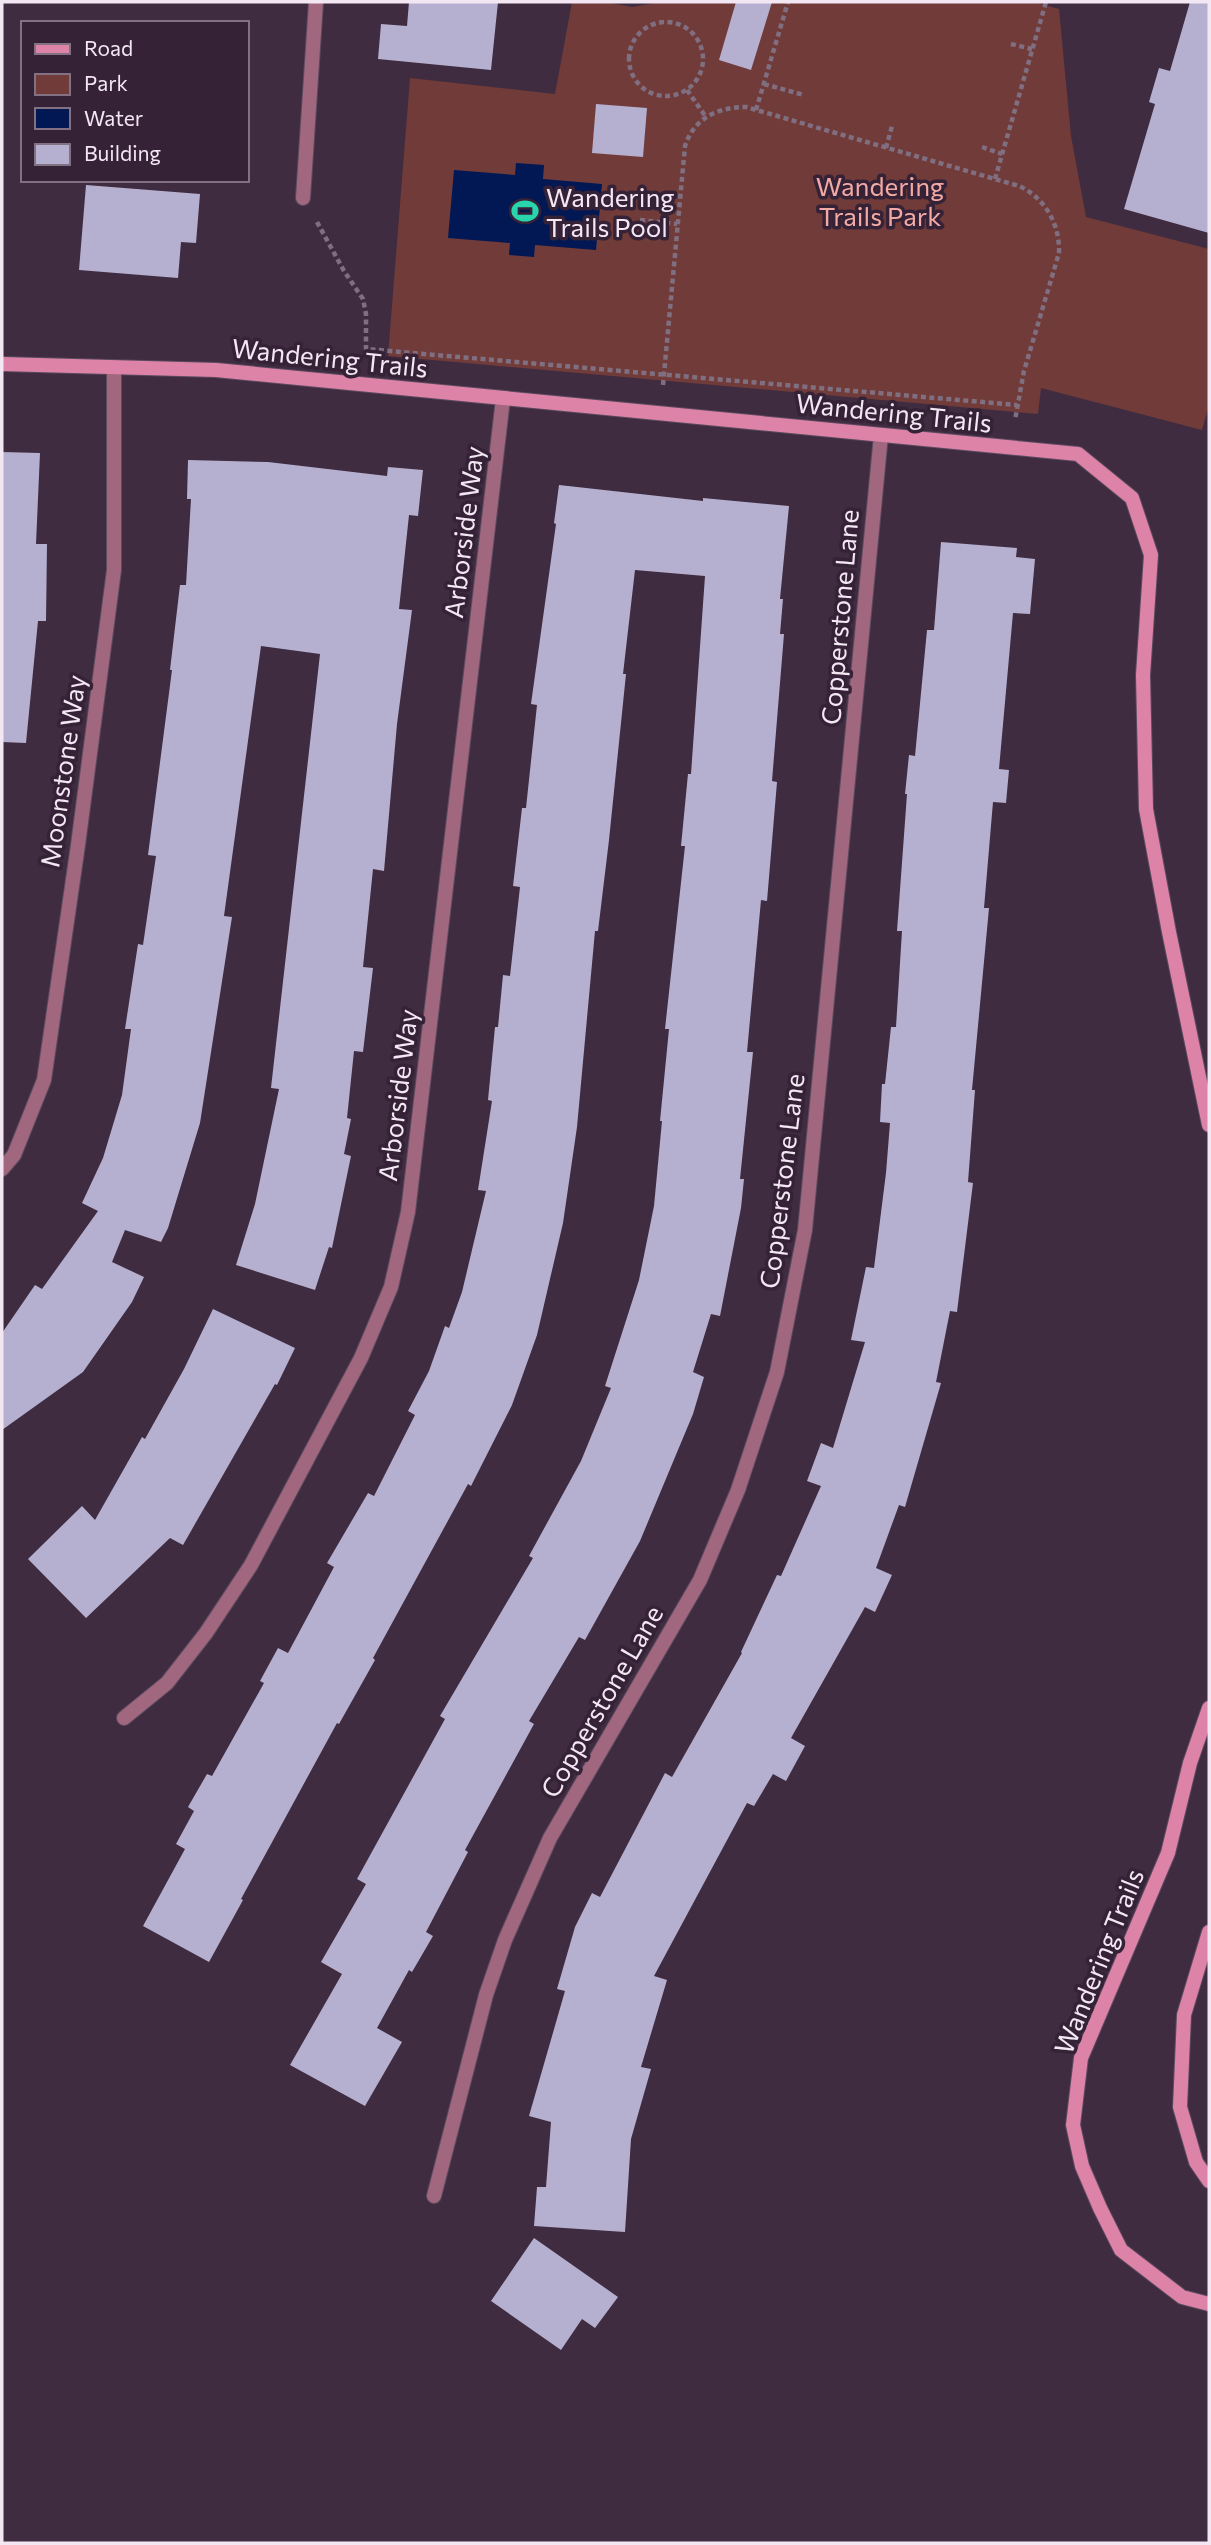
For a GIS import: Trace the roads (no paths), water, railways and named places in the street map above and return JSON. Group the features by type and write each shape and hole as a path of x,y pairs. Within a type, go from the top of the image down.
{"street":[{"path":"303,198 316,2"},
{"name":"Wandering Trails","path":"2,364 216,370 1078,454 1132,498 1152,555 1143,675 1146,809 1209,1125"},
{"name":"Moonstone Way","path":"2,1169 14,1155 44,1080 76,859 114,570 114,368"},
{"name":"Arborside Way","path":"124,1718 167,1683 206,1633 251,1565 361,1358 391,1287 409,1198 503,399"},
{"name":"Copperstone Lane","path":"434,2196 486,1995 505,1940 550,1838 700,1580 738,1490 777,1372 805,1230 880,435"},
{"name":"Wandering Trails","path":"1209,1708 1190,1763 1168,1853 1082,2057 1073,2125 1082,2166 1121,2250 1182,2297 1209,2304"},
{"path":"1209,1932 1184,2015 1180,2107 1196,2162 1209,2181"}],"water":[{"name":"Wandering Trails Pool","path":"516,163 544,165 543,179 602,184 596,250 535,245 534,257 509,255 510,243 448,238 454,170 515,175"}],"place":[{"name":"Wandering Trails Pool","path":"525,211"}],"park label":[{"name":"Wandering Trails Park","path":"880,200"}]}
